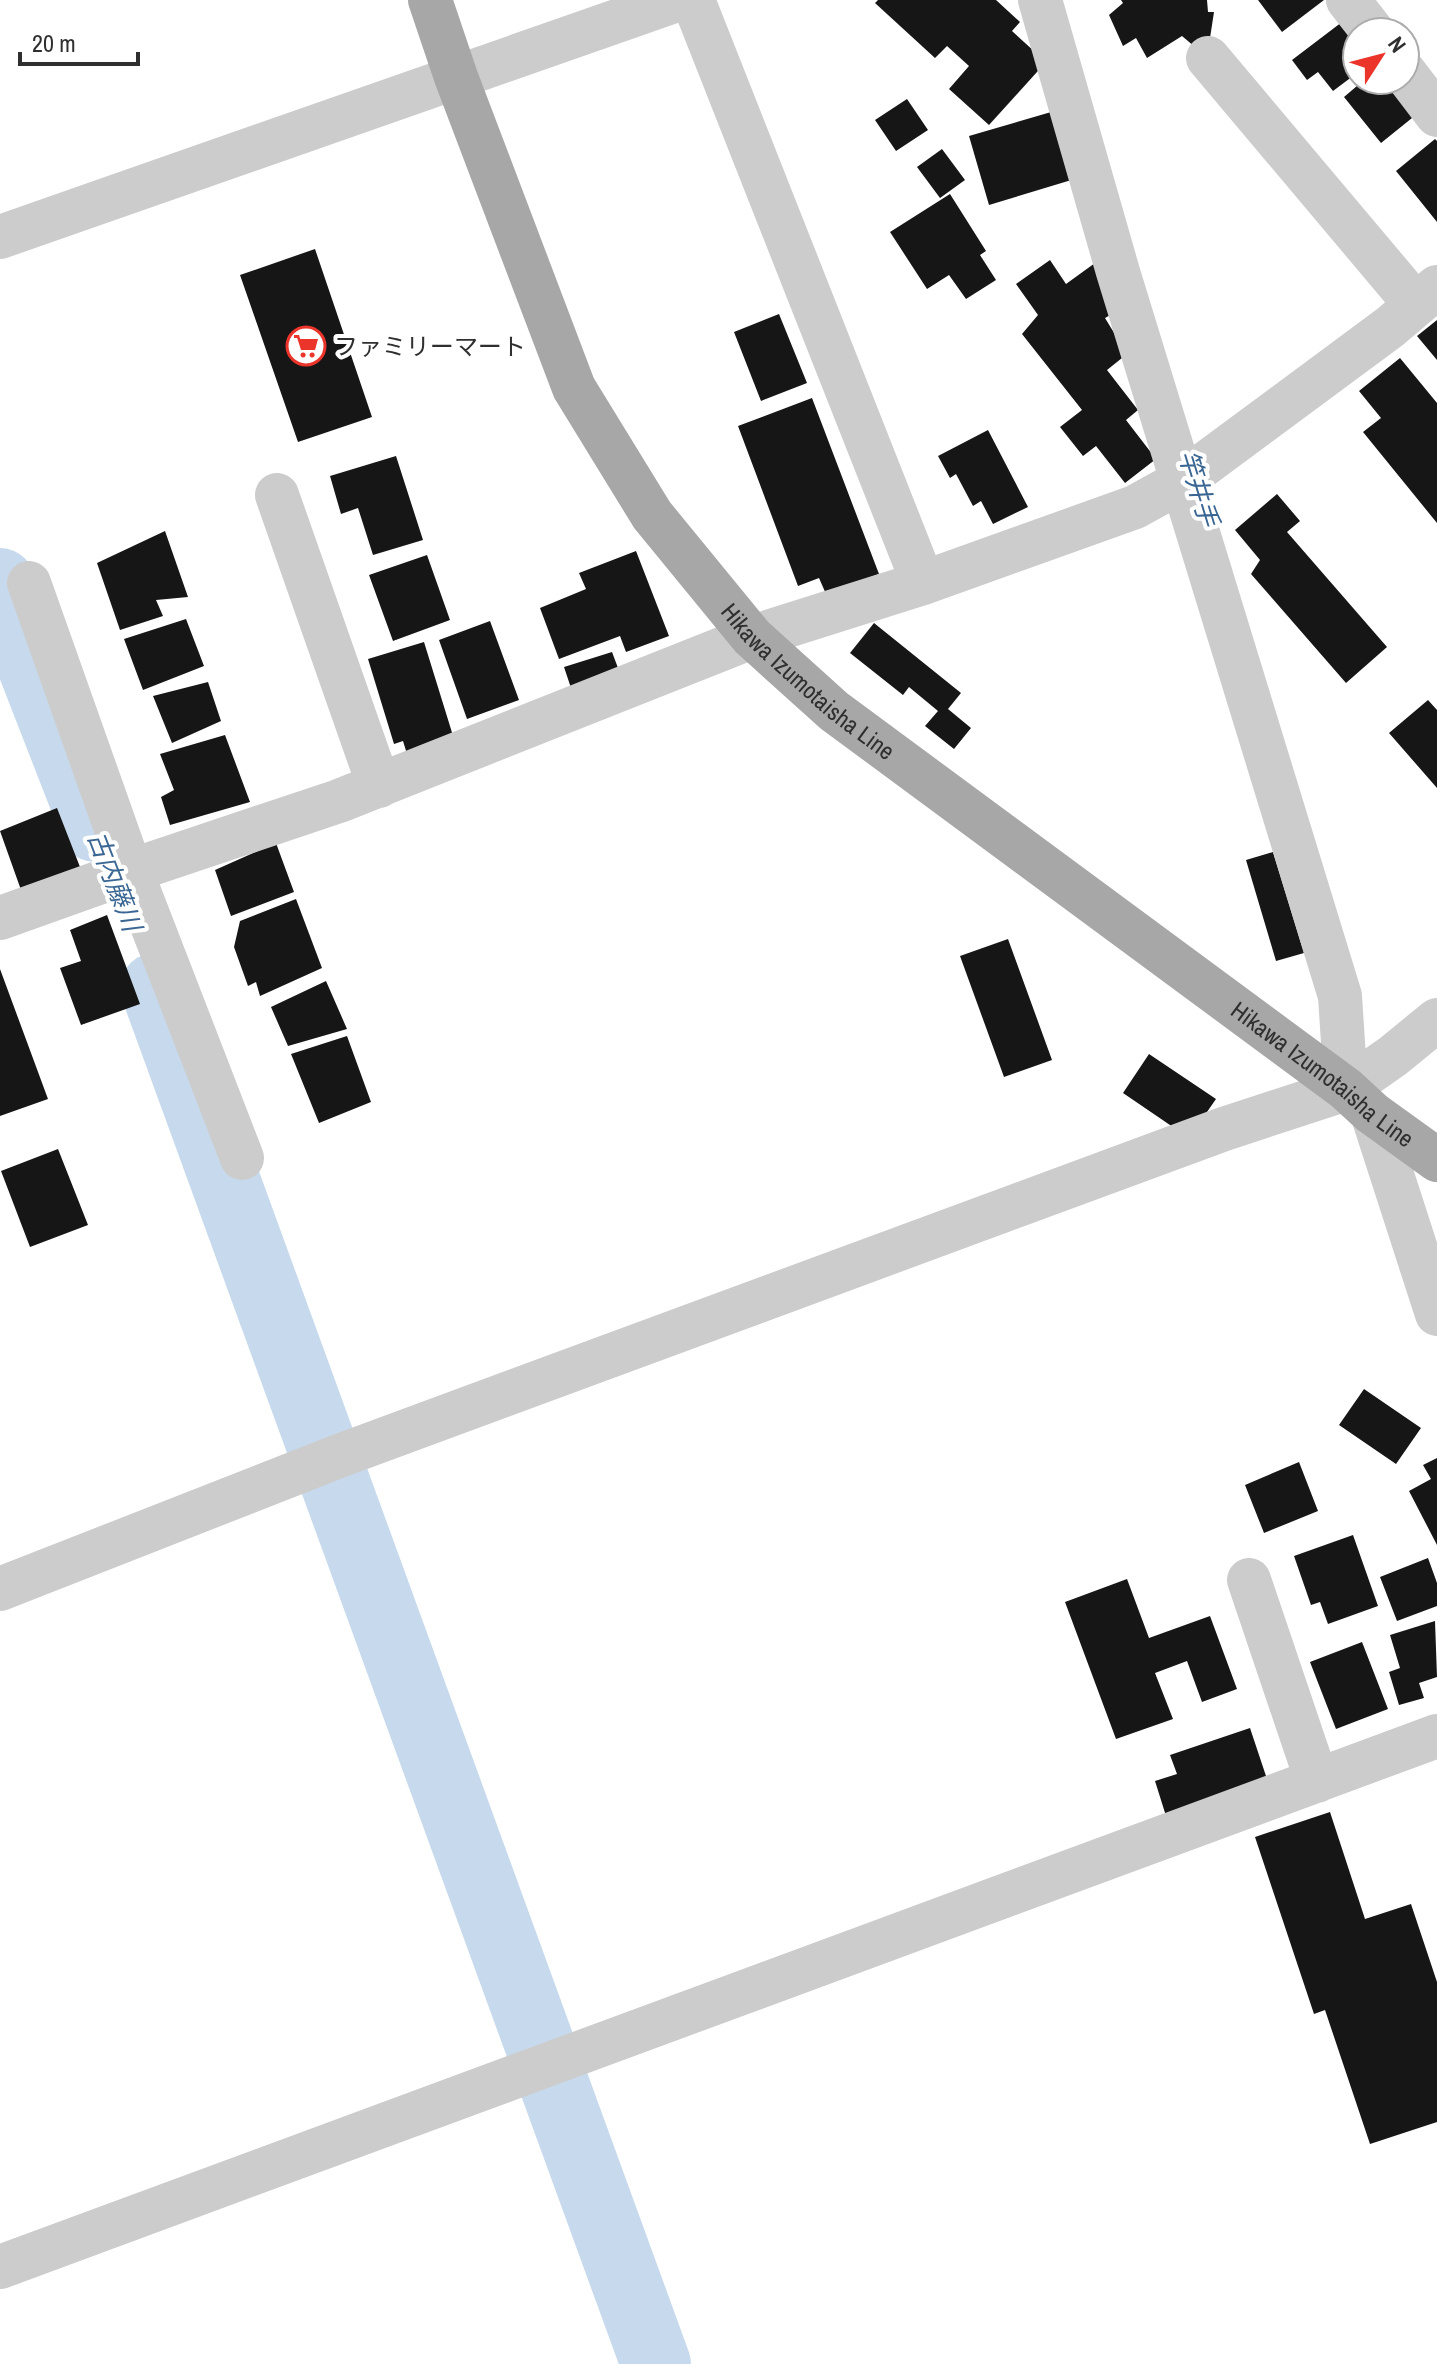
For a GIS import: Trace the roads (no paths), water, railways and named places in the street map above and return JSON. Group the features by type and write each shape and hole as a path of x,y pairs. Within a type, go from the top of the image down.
{"main road":[{"name":"Hikawa Izumotaisha Line","path":"430,0 456,77 574,388 652,515 752,637 834,711 1437,1160"}],"street":[{"path":"0,237 677,0"},
{"path":"693,0 923,583"},
{"path":"1040,0 1118,272 1340,996 1359,1101 1437,1314"},
{"path":"1348,0 1360,16"},
{"path":"0,918 379,786 752,637 923,583 1135,507 1182,481 1390,327 1426,296 1208,58"},
{"path":"1421,94 1437,115"},
{"path":"277,495 379,786"},
{"path":"29,583 131,871 242,1158"},
{"path":"0,1589 384,1439 1209,1134 1359,1101 1393,1056 1437,1020"},
{"path":"1249,1580 1317,1781"},
{"path":"0,2267 1437,1736"}],"waterway":[{"name":"古内藤川","path":"0,583 95,827"},
{"path":"155,988 656,2364"}],"place":[{"name":"ファミリーマート","path":"306,346"}],"water label":[{"name":"竿井手","path":"1199,488"}]}
